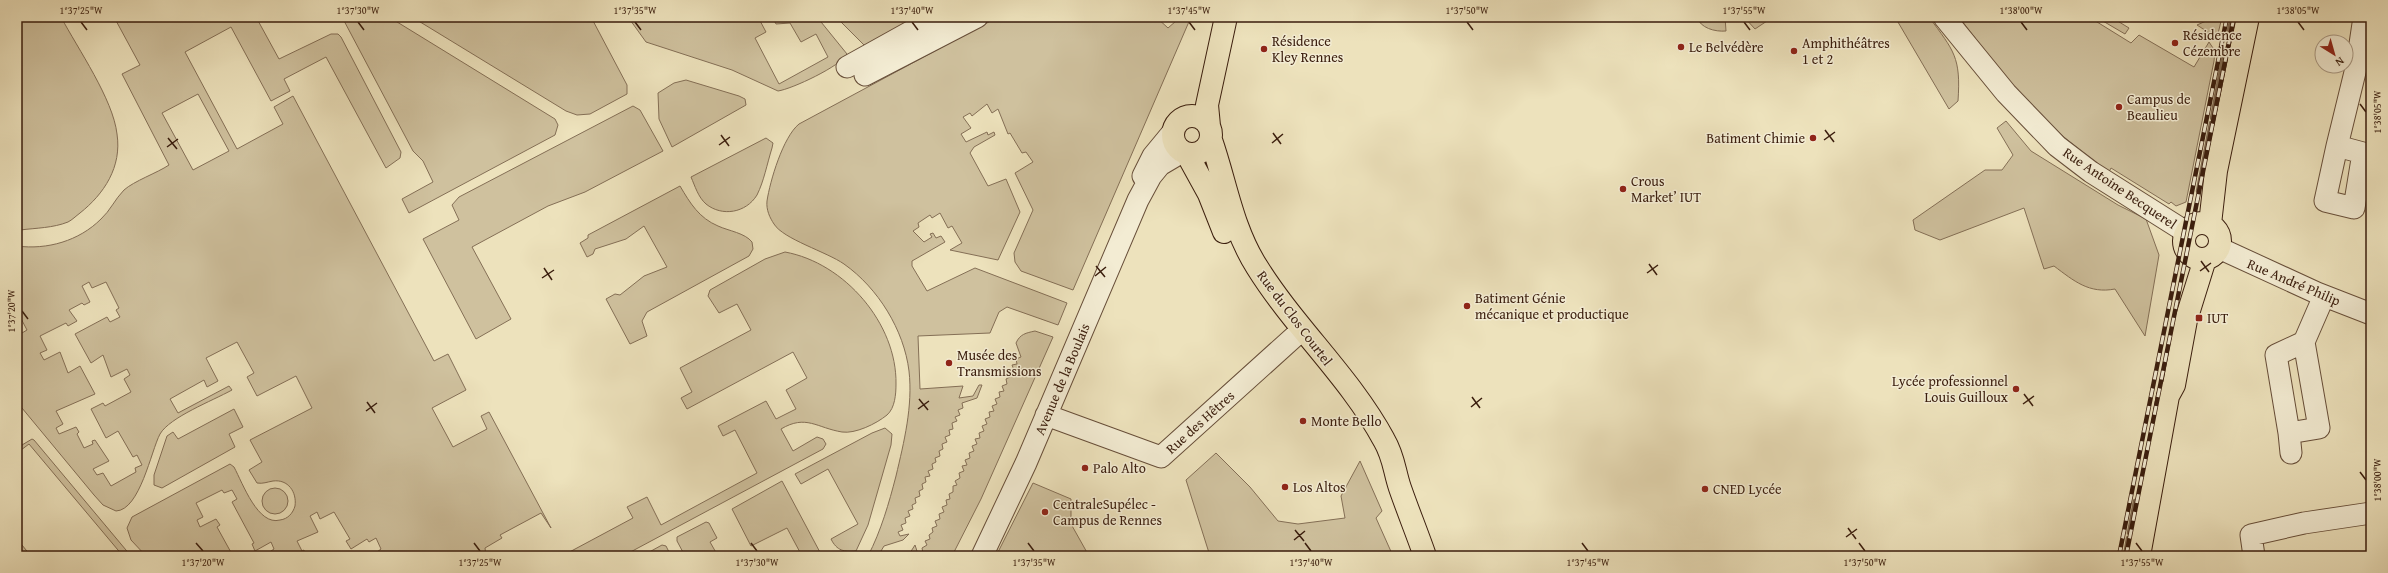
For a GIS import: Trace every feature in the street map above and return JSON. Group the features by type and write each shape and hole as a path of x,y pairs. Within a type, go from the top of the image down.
{"main road":[{"path":"1181,140 1198,94 1205,46 1213,17"},
{"name":"Rue du Clos Courtel","path":"1226,17 1207,105 1210,133 1220,164 1229,205 1256,266 1276,296 1371,418 1394,459 1399,486 1425,556"},
{"path":"2205,254 2184,244 2198,227 2216,171 2248,17"},
{"path":"1197,117 1210,133 1204,150 1199,154 1181,140 1197,117"},
{"name":"Rue du Clos Courtel","path":"1181,140 1210,194 1226,236 1294,337 1366,433 1399,486"},
{"path":"2140,548 2157,500 2176,413 2178,398 2174,385 2186,320 2205,254 2219,236 2198,227"}],"street":[{"path":"937,17 856,71 977,17"},
{"name":"Rue Antoine Becquerel","path":"1944,17 2010,98 2057,146 2091,172 2198,227"},
{"path":"2337,146 2364,66 2364,17"},
{"name":"Avenue de la Boulais","path":"982,556 1046,415 1138,200 1142,177 1153,156 1181,140"},
{"name":"Rue André Philip","path":"2205,254 2239,259 2324,296 2371,314"},
{"path":"2304,342 2276,355 2290,443 2319,428 2304,342 2324,296"},
{"name":"Rue des Hêtres","path":"1046,415 1161,457 1294,337"},
{"path":"2254,556 2252,535 2304,523 2371,513"}],"shaded area":[{"path":"17,17 61,17 94,74 109,105 114,120 118,146 117,158 109,179 104,188 89,206 70,221 62,224 50,227 20,230 17,229"},
{"path":"114,17 256,17 279,59 331,34 338,34 341,37 401,152 400,158 386,168 326,57 284,79 290,91 271,101 231,27 185,52 237,149 283,124 274,107 293,96 434,361 448,354 466,390 432,408 453,447 487,429 481,416 489,412 551,528 541,513 500,535 502,538 485,548 486,556 379,556 377,552 381,549 376,538 369,542 367,539 351,549 346,541 350,539 334,512 320,519 317,512 310,516 318,532 297,541 302,551 304,550 305,556 269,556 268,553 274,549 271,542 255,551 252,544 254,543 232,502 237,499 232,490 224,493 222,490 196,503 203,517 197,520 200,527 216,519 220,525 217,527 233,556 146,556 131,540 127,528 132,517 230,464 234,467 252,502 265,517 272,520 280,520 288,517 295,506 295,496 293,491 283,482 273,481 257,483 249,470 262,462 250,440 312,408 296,376 257,396 247,377 254,373 237,342 206,358 218,381 207,387 204,380 170,399 178,413 229,386 232,390 192,410 165,428 160,434 138,491 132,501 124,508 116,511 103,505 17,402 17,336 27,330 17,311 17,246 40,247 51,245 83,233 104,216 124,190 134,183 169,165 122,74 140,65","holes":["198,94 229,151 193,170 162,113","89,282 92,288 106,282 119,308 116,310 120,317 110,322 107,317 75,334 91,363 103,355 111,377 127,369 130,375 124,379 131,392 105,406 103,403 91,409 106,438 118,431 133,457 137,455 142,465 135,468 136,472 111,486 103,473 97,475 93,469 109,461 95,440 92,441 93,444 84,448 77,434 79,432 76,427 59,434 56,428 63,424 56,411 95,394 80,366 68,373 60,352 44,360 40,353 47,350 40,336 66,323 68,326 77,321 69,310 82,303 84,305 90,302 82,286"]},
{"path":"342,17 389,17 555,119 558,125 555,135 409,213 402,199 433,182 423,161 413,151"},
{"path":"412,17 591,17 627,85 627,94 590,114 577,115 566,111"},
{"path":"628,17 662,17 672,21 688,17 758,17 766,32 755,38 779,84 828,57 816,34 801,42 790,23 776,24 772,17 817,17 847,54 836,65 816,76 794,86 778,91 732,70 646,42"},
{"path":"836,17 917,17 865,46"},
{"path":"998,17 1156,17 1168,28 1176,21 1172,17 1191,17 1073,290 1021,271 1015,262 1014,253 1033,210 1015,173 1033,162 1026,152 1022,153 1010,133 1008,134 998,109 992,113 987,104 972,116 970,113 963,117 971,128 961,134 966,142 987,132 988,135 994,132 995,135 974,147 970,153 988,186 1006,179 1020,212 998,260 950,250 962,243 952,226 948,228 940,213 932,218 930,215 918,223 919,227 913,231 924,242 932,237 930,234 933,233 936,238 941,236 945,242 912,261 912,266 927,291 975,268 1067,303 1058,325 1007,307 999,312 990,333 918,336 920,389 963,386 959,398 973,396 979,385 982,385 977,398 962,403 963,408 958,410 960,415 955,417 957,421 952,423 953,429 949,430 950,435 945,437 947,442 942,444 943,449 939,451 940,456 935,458 936,462 932,464 933,469 928,471 930,476 925,477 926,482 922,484 923,489 919,491 920,496 915,498 916,503 912,505 913,509 908,511 910,516 905,518 906,523 901,525 903,530 898,532 900,536 909,534 903,540 884,546 878,556 868,556 881,527 896,476 905,437 909,411 910,384 909,371 902,340 887,311 878,298 868,285 856,274 836,259 786,235 774,224 767,208 771,182 783,149 793,130 799,124"},
{"path":"1697,17 1725,17 1726,31 1717,31 1705,27 1701,24"},
{"path":"1744,17 1773,17 1755,29"},
{"path":"1895,17 1929,17 1950,47 1957,64 1959,86 1958,101 1949,109"},
{"name":"Campus de Beaulieu","path":"1959,17 2089,17 2131,43 2139,35 2194,67 2209,42 2215,51 2214,61 2186,202 2176,206 2171,202 2169,204 2111,168 2109,172 2072,144 2039,113 2015,87"},
{"path":"2096,17 2111,17 2129,28 2125,34"},
{"path":"2215,17 2222,17 2217,38 2197,25"},
{"path":"686,80 739,96 745,99 746,105 672,147 659,119 658,93 674,83"},
{"path":"633,106 640,110 663,151 585,192 548,206 472,247 511,319 476,339 423,239 459,220 452,205 459,197"},
{"path":"2006,121 2031,151 2118,205 2146,219 2159,255 2145,336 2115,289 2097,290 2082,285 2068,277 2054,266 2044,269 2024,208 1940,240 1915,230 1913,220 1985,170 2002,170 2013,155 1997,128"},
{"path":"766,138 773,143 772,148 762,184 757,195 752,201 747,206 740,209 726,212 719,211 706,204 699,195 691,177"},
{"path":"680,186 691,204 705,219 718,226 745,236 752,242 753,249 749,256 647,312 642,321 647,336 630,344 606,299 615,294 620,295 644,276 667,267 644,226 626,239 595,249 593,254 587,257 580,243 588,238 588,235"},
{"path":"785,252 807,258 828,269 847,283 863,300 877,319 888,340 894,362 896,392 890,412 871,425 859,430 847,432 833,430 805,422 790,425 781,429 793,451 817,437 823,439 826,444 823,449 623,556 562,556 633,518 627,507 647,497 661,525 757,473 735,430 723,436 718,426 766,401 776,419 796,409 786,390 807,378 793,352 687,409 681,398 692,392 680,368 751,330 737,304 719,313 708,296 710,290 765,259"},
{"path":"1035,331 1053,337 981,499 952,556 908,556 915,545 918,554 923,553 922,548 927,545 925,541 930,539 929,535 933,532 932,528 937,526 935,521 940,519 939,514 944,512 942,507 947,505 946,500 950,499 949,494 953,492 953,486 957,485 955,481 960,478 959,473 964,471 962,466 967,465 965,460 970,458 969,453 974,451 972,446 977,444 975,439 980,438 979,433 984,431 982,426 987,424 985,419 990,417 989,412 994,411 992,406 997,404 995,399 1000,397 999,392 1004,391 1002,386 1007,384 1006,379 1010,377 1009,372 1014,370 1012,365 1017,364 1016,359 1021,357 1016,343 1021,336"},
{"path":"234,409 243,427 229,434 235,447 162,488 154,485 154,475 167,436 173,432 178,439"},
{"path":"885,428 892,434 891,445 868,525 856,551 841,550 833,543 831,539 858,524 828,469 801,484 795,474 872,433"},
{"path":"32,439 131,556 123,556 29,444 21,450 22,445"},
{"path":"1216,453 1250,487 1278,521 1298,524 1345,518 1341,496 1360,461 1382,511 1376,518 1393,556 1210,556 1186,480"},
{"path":"782,481 822,556 802,556 787,528 751,546 732,509"},
{"name":"CentraleSupélec - Campus de Rennes","path":"1033,483 1071,499 1071,524 1089,556 996,556"},
{"path":"275,488 284,492 288,501 284,510 275,514 266,510 262,501 266,492"},
{"path":"706,522 709,523 717,538 710,542 718,556 685,556 677,541 677,537"},
{"path":"17,539 31,556 17,556"},
{"path":"662,545 666,546 671,556 642,556"}],"waterway":[{"path":"2229,30 2232,17"},
{"path":"2212,118 2225,49"},
{"path":"2198,191 2211,123"},
{"path":"2129,533 2135,501"},
{"path":"2125,556 2128,538"}],"railway":[{"path":"2119,556 2227,17"},
{"path":"2126,556 2234,17"}],"place":[{"name":"Résidence Cézembre","path":"2175,43"},
{"name":"Le Belvédère","path":"1681,47"},
{"name":"Résidence Kley Rennes","path":"1264,49"},
{"name":"Amphithéâtres 1 et 2","path":"1794,51"},
{"name":"Campus de Beaulieu","path":"2119,107"},
{"name":"Batiment Chimie","path":"1813,138"},
{"name":"Crous Market’ IUT","path":"1623,189"},
{"name":"Batiment Génie mécanique et productique","path":"1467,306"},
{"name":"IUT","path":"2199,318"},
{"name":"Musée des Transmissions","path":"949,363"},
{"name":"Lycée professionnel Louis Guilloux","path":"2016,389"},
{"name":"Monte Bello","path":"1303,421"},
{"name":"Palo Alto","path":"1085,468"},
{"name":"Los Altos","path":"1285,487"},
{"name":"CNED Lycée","path":"1705,489"},
{"name":"CentraleSupélec - Campus de Rennes","path":"1045,512"}]}
